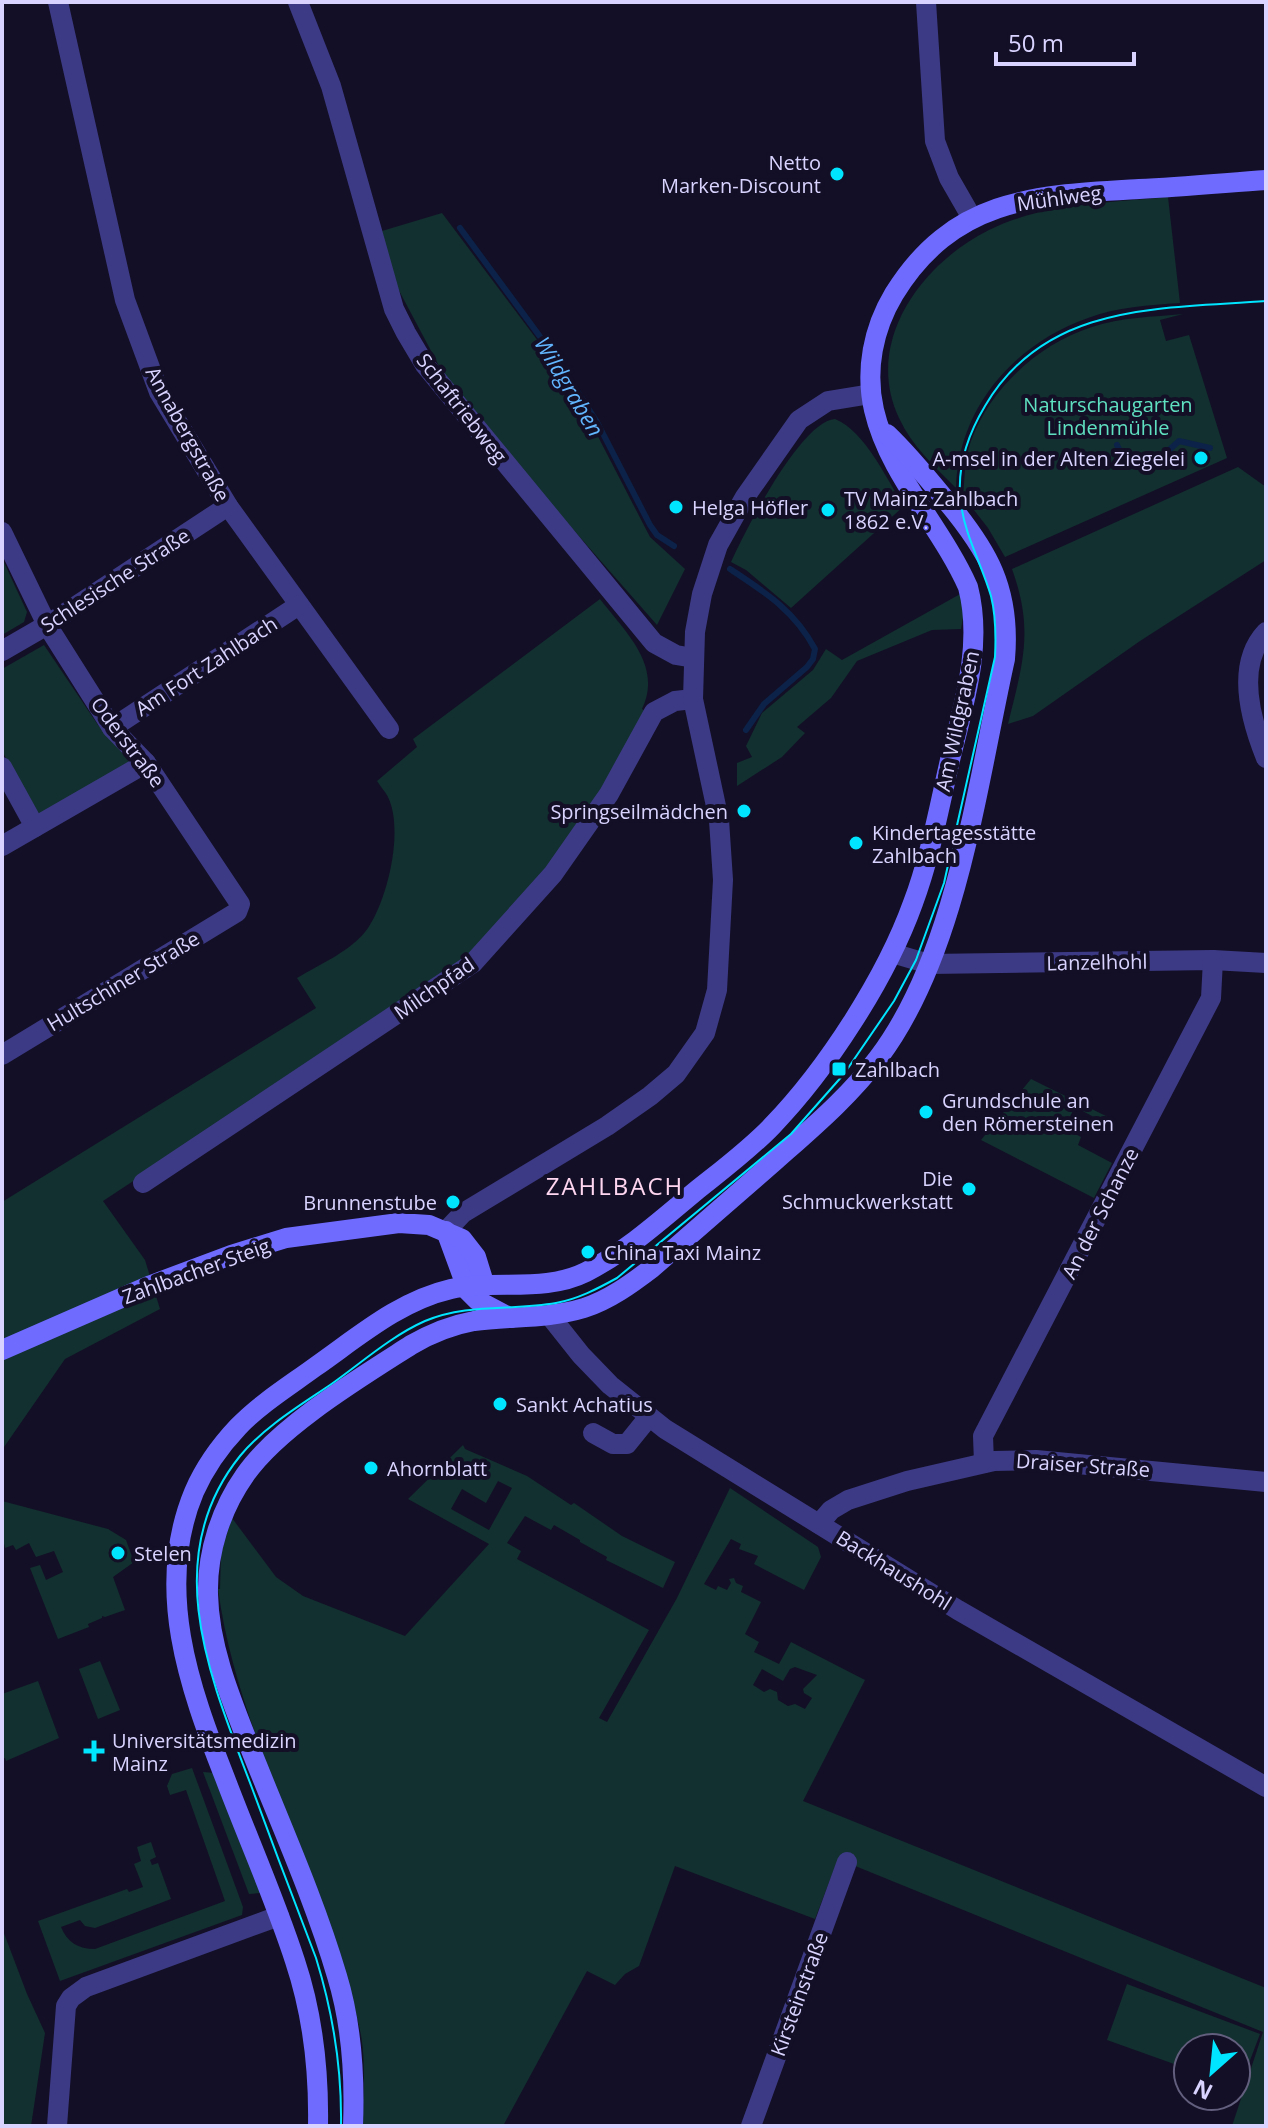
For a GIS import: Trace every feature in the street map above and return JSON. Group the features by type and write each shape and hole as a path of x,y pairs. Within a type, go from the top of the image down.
{"street":[{"name":"Annabergstraße","path":"58,2 122,285 159,392 228,506 389,729"},
{"name":"Schaftriebweg","path":"298,2 331,86 394,309 425,365 654,643 676,655 694,658"},
{"path":"926,2 935,141 949,178 972,218"},
{"name":"Mühlweg","path":"879,425 871,394 872,351 884,310 917,263 959,226 972,218 1023,200 1069,193 1266,180"},
{"path":"511,1318 476,1291 446,1231 463,1213 607,1126 650,1096 676,1074 705,1033 717,990 723,880 719,820 694,706 695,632 707,575 718,545 745,497 799,420 814,408 837,399 871,394"},
{"name":"Am Wildgraben","path":"318,2126 316,2057 311,2022 294,1958 200,1714 181,1643 176,1610 176,1568 185,1519 194,1492 211,1461 235,1429 256,1410 407,1304 447,1290 476,1291 549,1283 584,1273 614,1256 755,1143 814,1077 856,1015 892,953 924,870 974,644 968,587 923,488 879,425"},
{"name":"Am Wildgraben","path":"440,1331 471,1322 550,1316 586,1307 628,1286 841,1100 880,1056 904,1017 929,964 958,875 1007,640 1004,602 995,572 975,536 923,488"},
{"name":"Schlesische Straße","path":"2,651 47,625 228,506"},
{"name":"Oderstraße","path":"2,532 47,625 112,728 146,763 240,904"},
{"name":"Am Fort Zahlbach","path":"112,728 299,605"},
{"path":"1266,632 1252,656 1247,674 1266,758"},
{"name":"Milchpfad","path":"143,1183 473,963 553,874 609,794 654,712 675,701 694,706"},
{"path":"2,846 146,763"},
{"path":"2,767 35,827"},
{"name":"Hultschiner Straße","path":"2,1055 237,912 240,904"},
{"path":"892,953 929,964"},
{"name":"Lanzelhohl","path":"929,964 1213,960 1266,963"},
{"name":"An der Schanze","path":"984,1463 983,1436 1211,998 1213,960"},
{"name":"Zahlbacher Steig","path":"2,1350 151,1285 286,1238 399,1223 422,1224 446,1231"},
{"path":"549,1283 545,1297 550,1316"},
{"path":"353,2126 351,2040 337,1978 220,1665 209,1605 211,1561 215,1538 226,1508 235,1489 259,1457 317,1409 411,1345 440,1331 476,1291"},
{"name":"Backhaushohl","path":"550,1316 581,1355 648,1418 958,1610 1266,1787"},
{"path":"593,1433 613,1444 627,1444 648,1418"},
{"name":"Draiser Straße","path":"819,1524 831,1510 848,1500 907,1481 984,1463 1036,1460 1266,1482"},
{"name":"Kirsteinstraße","path":"751,2126 847,1862"},
{"path":"65,2126 57,2126 66,2006 71,1998 86,1987 279,1916"}],"green space":[{"path":"1168,197 1180,303 1099,314 1061,329 1014,362 979,406 967,431 959,459 956,488 910,438 899,418 890,389 888,361 894,334 905,308 922,284 964,244 1010,221 1054,209"},
{"path":"442,213 578,398 650,537 685,569 657,625 470,412 438,364 395,283 382,231"},
{"name":"Naturschaugarten Lindenmühle","path":"1183,314 1160,320 1166,341 1189,335 1227,458 1005,557 988,528 963,496 969,448 990,404 1018,371 1072,335 1114,321"},
{"name":"TV Mainz Zahlbach 1862 e.V.","path":"835,419 846,425 866,445 904,506 791,608 746,570 731,562 761,504 791,457 821,424"},
{"path":"1238,467 1266,487 1266,560 1140,641 1033,716 1008,724 1024,646 1023,610 1012,569"},
{"path":"2,558 27,612 24,622 2,635"},
{"path":"962,593 964,612 961,629 932,630 857,661 831,698 797,727 805,733 782,757 737,786 737,763 752,757 746,746 762,713 813,670 826,649 842,660"},
{"path":"600,599 630,637 645,664 647,693 642,709 647,712 614,775 550,870 468,960 103,1201 145,1260 160,1309 65,1359 2,1450 2,1202 316,1008 297,978 345,950 368,928 382,900 392,864 393,811 377,781 417,747 413,739"},
{"path":"44,645 98,725 131,763 41,815 33,808 2,751 2,669"},
{"path":"1031,1079 1112,1119 1109,1125 1075,1107 1064,1128 1081,1137 1078,1145 1112,1163 1094,1198 981,1140"},
{"path":"463,1445 465,1449 527,1476 622,1536 675,1562 663,1588 606,1560 607,1557 554,1525 551,1530 525,1516 507,1543 521,1551 517,1559 649,1630 599,1718 607,1722 677,1598 730,1488 818,1547 821,1557 804,1590 754,1564 758,1556 739,1549 741,1544 731,1539 704,1584 716,1590 718,1586 727,1590 731,1583 729,1579 734,1578 736,1583 743,1586 741,1592 761,1602 745,1634 759,1642 754,1652 779,1664 791,1642 865,1680 803,1801 1266,1988 1266,2126 1232,2126 1237,2112 1252,2112 1252,2065 1263,2032 838,1859 815,1919 675,1866 639,1966 625,1974 615,1985 587,1971 503,2126 363,2126 363,2046 347,1978 329,1922 245,1703 229,1647 218,1589 221,1553 232,1518 276,1577 303,1596 405,1636 489,1544 408,1499","holes":["498,1481 512,1488 489,1530 451,1509 462,1489 486,1503","795,1667 817,1675 803,1689 812,1698 805,1709 795,1704 788,1706 778,1700 777,1692 770,1689 764,1692 753,1685 762,1669 783,1681 790,1669"]},
{"path":"2,1501 108,1529 126,1540 134,1562 113,1577 125,1610 102,1616 88,1624 89,1627 58,1639 30,1568 40,1565 46,1580 63,1572 54,1551 36,1557 29,1543 16,1550 13,1545 5,1548"},
{"path":"100,1661 120,1710 98,1719 79,1669"},
{"path":"38,1681 59,1738 6,1761 2,1759 2,1694"},
{"path":"192,1768 243,1907 242,1915 60,1981 38,1921 127,1889 129,1892 143,1887 134,1864 141,1861 137,1847 151,1842 156,1857 150,1860 152,1865 158,1863 171,1899 95,1928 85,1926 80,1920 61,1927 74,1944 95,1949 225,1901 186,1790 170,1795 167,1786 172,1774"},
{"path":"203,1772 215,1773 261,1893 249,1894"},
{"path":"2,1928 45,2033 31,2126 2,2126"},
{"path":"1127,1984 1260,2034 1252,2055 1252,2032 1172,2032 1172,2063 1107,2040"}],"waterway":[{"name":"Wildgraben","path":"460,228 558,361 597,422 650,525 657,535 674,546"},
{"path":"1070,431 1085,423 1094,423"},
{"path":"1117,445 1124,459 1138,465 1158,460 1179,441 1210,448"},
{"name":"Wildgraben","path":"730,569 789,613 815,649 807,667 764,704 746,730"}],"tram line":[{"path":"341,2126 338,2062 322,1979 222,1706 200,1621 197,1578 201,1536 215,1495 240,1456 260,1436 412,1327 457,1312 564,1301 617,1278 791,1134 844,1074 894,1001 916,960 944,883 995,657 993,604 966,528 960,491 964,453 985,406 1010,372 1040,347 1073,329 1147,310 1266,301"}],"place":[{"name":"Netto Marken-Discount","path":"837,174"},
{"name":"A-msel in der Alten Ziegelei","path":"1201,458"},
{"name":"Helga Höfler","path":"676,507"},
{"name":"TV Mainz Zahlbach 1862 e.V.","path":"828,510"},
{"name":"Springseilmädchen","path":"744,811"},
{"name":"Kindertagesstätte Zahlbach","path":"856,843"},
{"name":"Zahlbach","path":"839,1069"},
{"name":"Grundschule an den Römersteinen","path":"926,1112"},
{"name":"Die Schmuckwerkstatt","path":"969,1189"},
{"name":"Brunnenstube","path":"453,1202"},
{"name":"China Taxi Mainz","path":"588,1252"},
{"name":"Sankt Achatius","path":"500,1404"},
{"name":"Ahornblatt","path":"371,1468"},
{"name":"Stelen","path":"118,1553"},
{"name":"Universitätsmedizin Mainz","path":"94,1751"}],"district":[{"name":"ZAHLBACH","path":"615,1185"}]}
